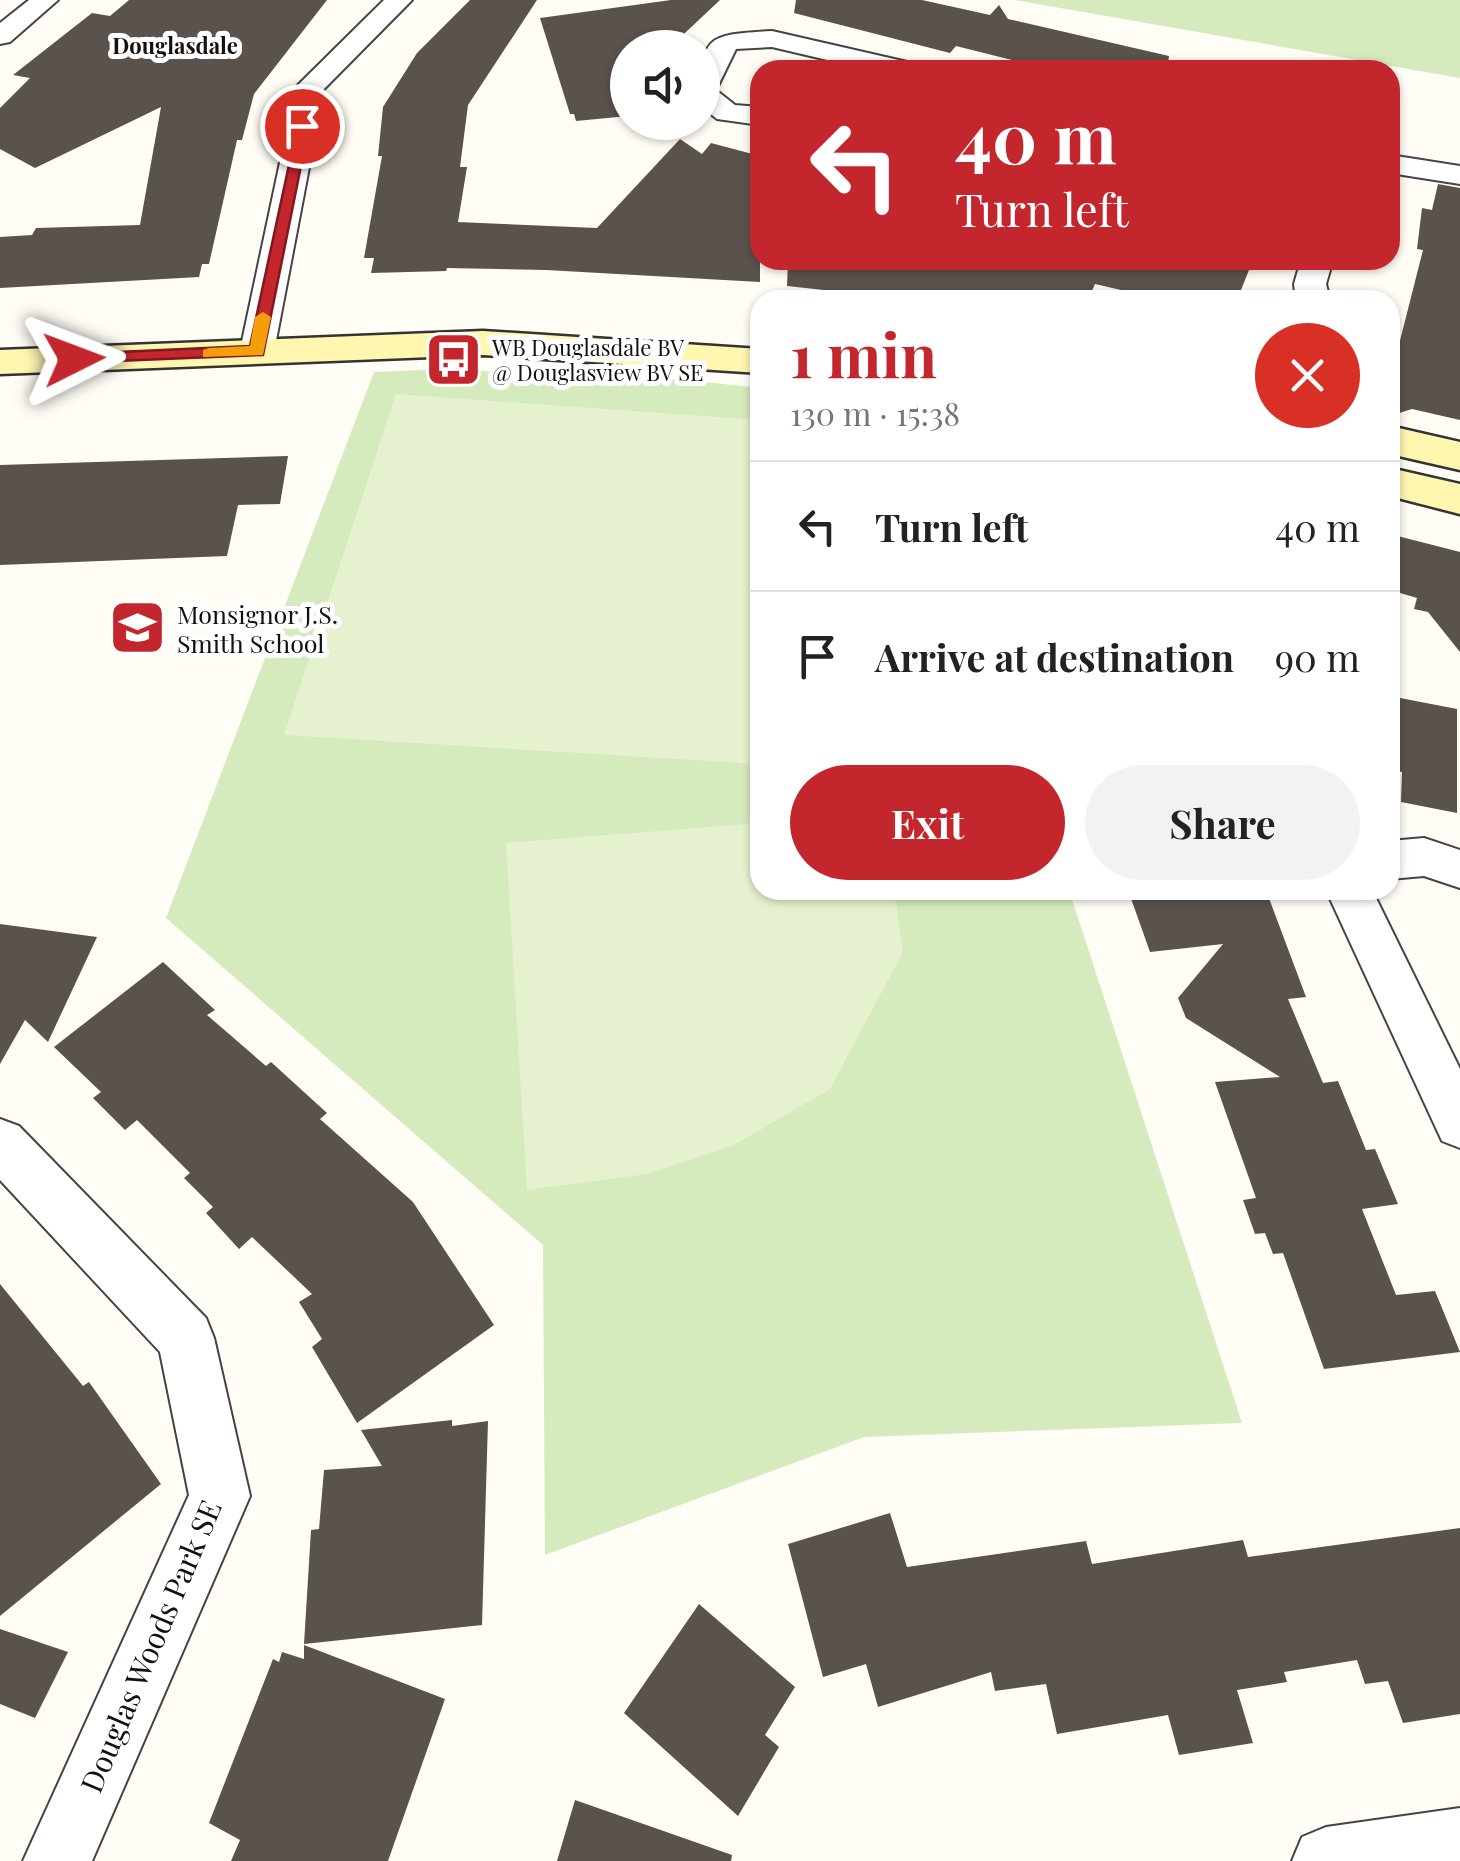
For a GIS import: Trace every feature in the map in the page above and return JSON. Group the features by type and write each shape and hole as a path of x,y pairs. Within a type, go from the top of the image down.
{"street":[{"path":"0,36 45,0"},
{"path":"260,334 310,87 399,0"},
{"path":"720,54 726,42 772,39 863,60"},
{"path":"720,107 727,113 750,115"},
{"path":"1400,166 1460,175"},
{"path":"0,362 486,308 544,310"},
{"path":"720,322 750,324"},
{"path":"0,328 483,343 750,360"},
{"path":"1400,442 1460,456"},
{"path":"1400,484 1460,499"},
{"path":"1400,859 1424,858 1460,870"},
{"path":"1354,900 1460,1124"},
{"name":"Douglas Woods Park SE","path":"0,1143 186,1338 220,1496 57,1861"},
{"path":"1326,1861 1460,1842"}],"green space":[{"path":"1015,0 1460,0 1460,78 1400,67 1400,60 1357,60"},
{"path":"446,369 686,380 750,387 750,900 1072,900 1242,1423 864,1437 545,1555 543,1245 166,918 374,372"},
{"path":"396,394 750,419 750,763 284,735"},
{"path":"750,824 750,900 895,900 903,952 830,1089 732,1146 648,1174 527,1190 506,843"}],"building":[{"path":"129,0 327,0 254,94 242,140 237,140 209,264 202,264 199,277 0,288 0,237 32,235 36,228 140,225 161,107 35,168 0,149 0,108 30,78 13,75 92,13 110,16"},
{"path":"470,0 537,0 468,105 460,167 467,167 458,222 597,228 679,140 702,154 711,143 750,153 750,270 760,270 760,282 546,270 447,268 371,273 374,258 364,258 382,156 378,156 383,107 417,53"},
{"path":"671,0 720,0 688,30 610,30 610,118 576,121 574,114 570,114 540,18"},
{"path":"796,0 922,0 990,15 999,5 1008,19 1169,56 1168,60 1012,60 956,46 950,53 794,13"},
{"path":"1438,184 1460,188 1460,420 1412,409 1400,413 1400,341 1423,250 1417,249 1422,208 1432,210"},
{"path":"788,270 1249,270 1241,290 1121,290 1095,284 1092,290 824,290 787,286"},
{"path":"288,456 280,504 238,505 227,556 0,565 0,465"},
{"path":"1400,537 1460,552 1460,652 1428,612 1414,609 1417,598 1400,593"},
{"path":"1400,698 1457,709 1457,813 1401,802"},
{"path":"1132,900 1270,900 1306,997 1288,999 1323,1083 1338,1081 1366,1150 1375,1149 1398,1204 1362,1209 1396,1295 1435,1291 1460,1352 1324,1369 1283,1253 1273,1254 1265,1233 1255,1234 1243,1200 1256,1198 1215,1082 1280,1077 1186,1018 1178,998 1223,944 1150,952"},
{"path":"0,924 97,937 48,1042 25,1020 0,1064"},
{"path":"163,962 215,1010 207,1015 266,1066 271,1062 327,1113 320,1119 413,1202 494,1325 357,1423 312,1347 322,1339 299,1302 312,1294 252,1237 239,1249 206,1213 213,1207 184,1178 190,1173 137,1120 125,1130 93,1098 101,1092 54,1047"},
{"path":"0,1284 83,1386 89,1382 161,1484 0,1616"},
{"path":"452,1420 452,1426 488,1421 482,1625 304,1644 311,1530 319,1529 324,1470 382,1466 361,1430"},
{"path":"890,1513 907,1567 1086,1541 1092,1564 1243,1540 1248,1557 1460,1528 1460,1714 1403,1723 1388,1681 1365,1684 1357,1660 1284,1672 1287,1682 1237,1690 1253,1743 1179,1755 1168,1715 1057,1734 1046,1684 995,1691 991,1672 878,1707 866,1664 823,1677 788,1544"},
{"path":"699,1604 795,1687 765,1735 779,1747 738,1816 624,1713"},
{"path":"0,1629 68,1652 35,1718 0,1704"},
{"path":"304,1645 445,1699 388,1861 231,1861 240,1840 209,1823 273,1659 279,1662 282,1652 304,1659"},
{"path":"575,1800 732,1855 731,1861 557,1861"}],"slow traffic":[{"path":"209,353 258,351 263,317"}],"place":[{"name":"WB Douglasdale BV @ Douglasview BV SE","path":"453,360"},
{"name":"Monsignor J.S. Smith School","path":"138,627"}],"district":[{"name":"Douglasdale","path":"175,45"}],"route":[{"path":"74,359 258,351 302,126"}]}
